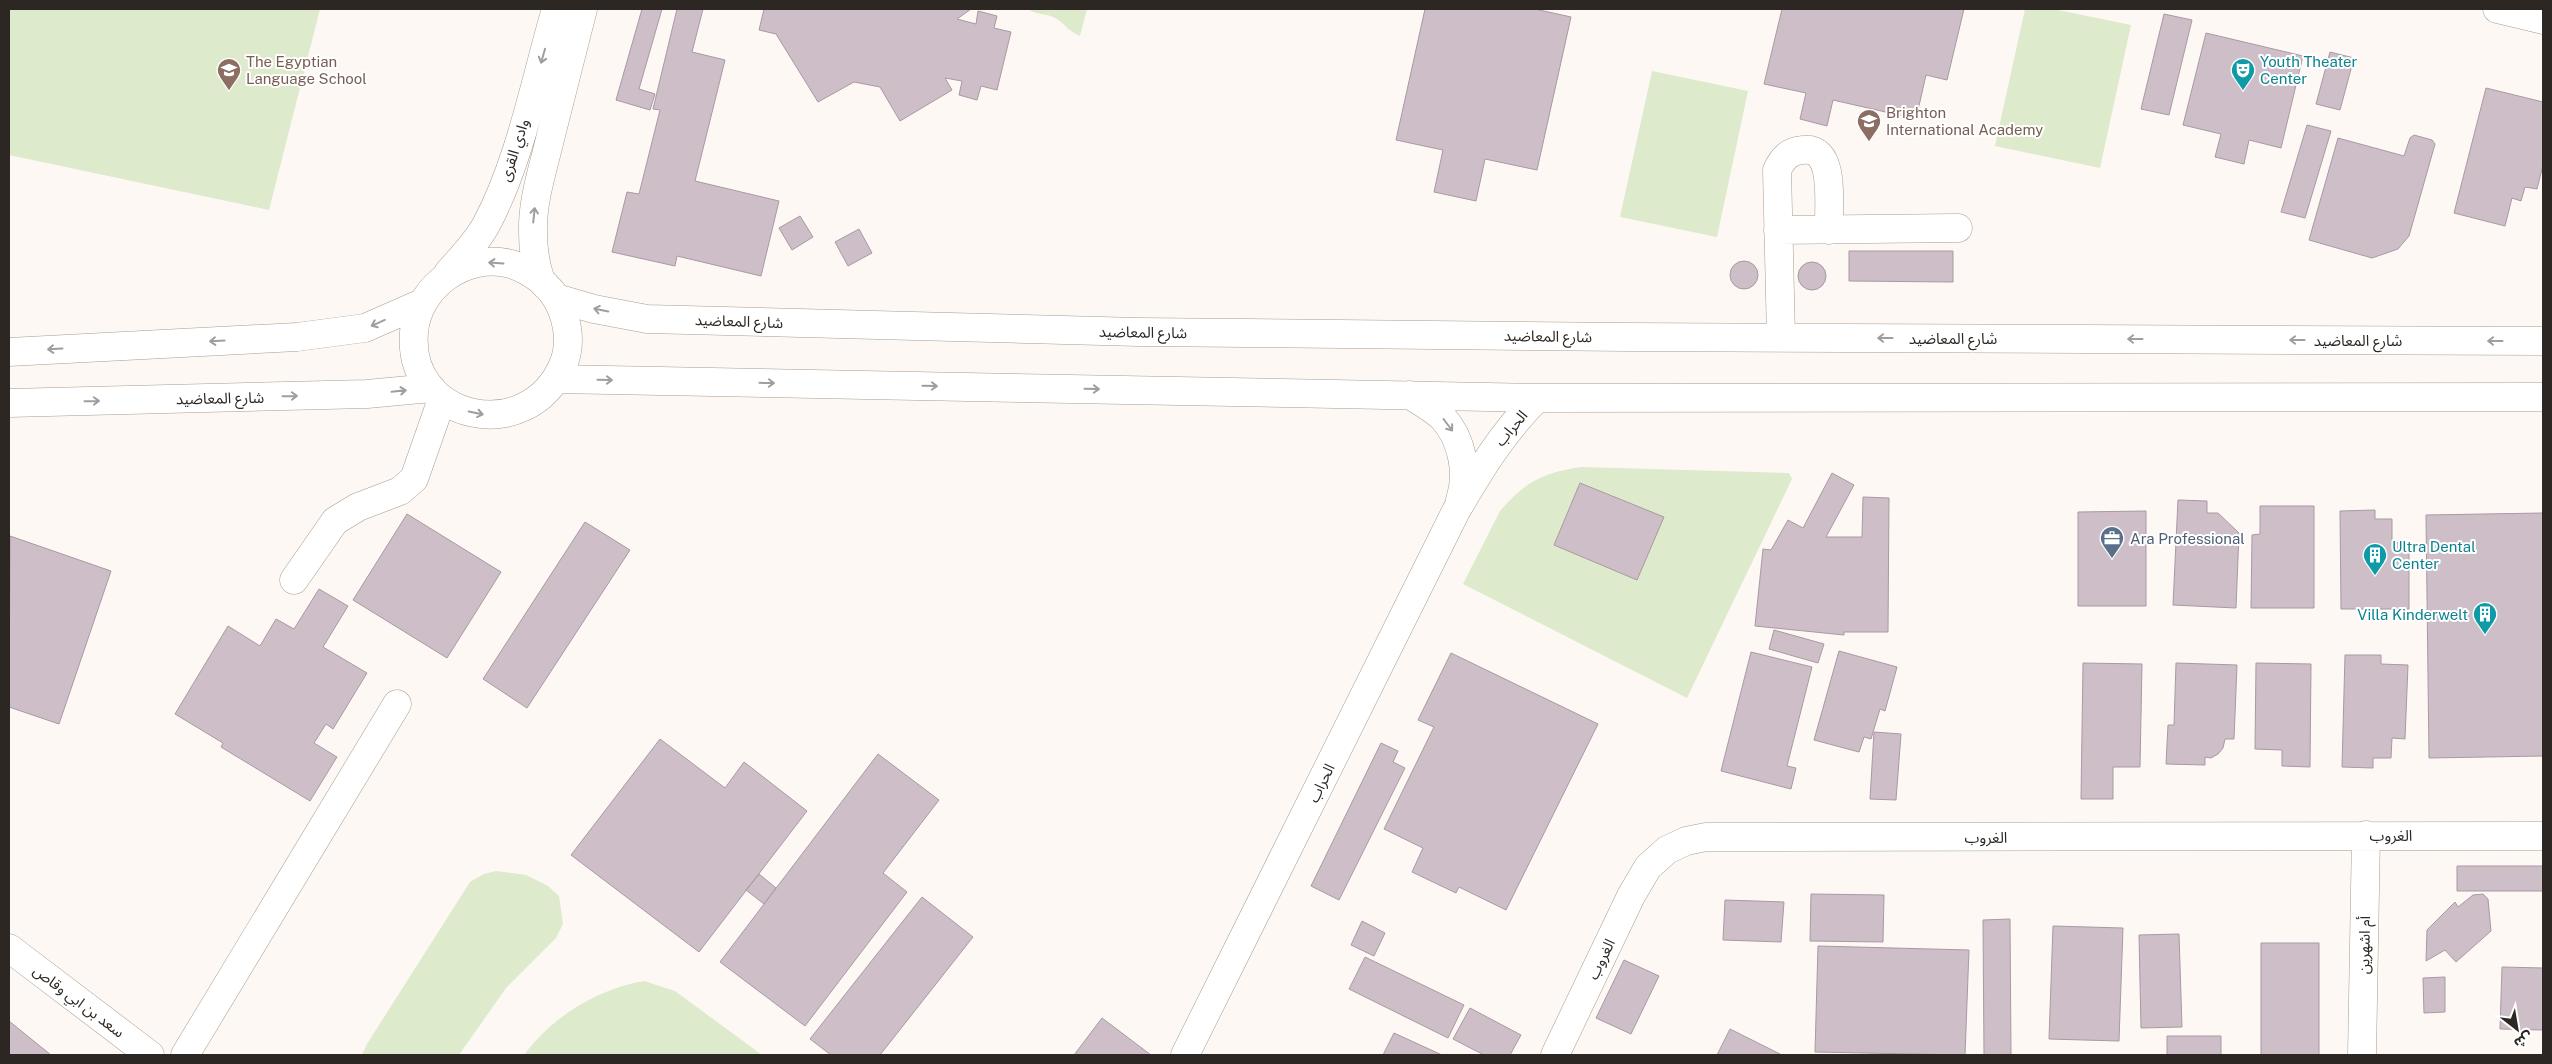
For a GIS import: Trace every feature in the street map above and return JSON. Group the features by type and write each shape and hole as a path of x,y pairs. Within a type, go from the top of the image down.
{"street":[{"name":"وادي القرى","path":"444,277 470,248 490,217 520,135 556,9"},
{"name":"وادي القرى","path":"549,289 534,255 533,231 537,192 583,9"},
{"path":"2497,9 2543,20"},
{"path":"1781,337 1777,170 1783,159 1794,151 1809,149 1821,154 1827,164 1829,230"},
{"path":"1778,230 1958,228"},
{"path":"494,262 518,267 549,289 567,325 568,344 564,362 556,379 546,392 534,403 503,414 488,416 471,413 437,393 417,361 414,346 414,331 422,303 432,288 444,277 460,268 494,262"},
{"name":"شارع المعاضيد","path":"549,289 594,309 647,319 1139,332 2543,341"},
{"path":"9,352 297,337 365,328 422,303"},
{"path":"556,379 1537,398 2543,397"},
{"path":"294,580 335,521 358,507 400,491 414,479 437,393"},
{"name":"شارع المعاضيد","path":"9,403 437,393"},
{"name":"الحراب","path":"1410,395 1442,417 1455,435 1463,463 1464,479 1456,511"},
{"name":"الحراب","path":"1185,1055 1456,511 1492,451 1510,426 1537,398"},
{"path":"185,1055 397,704"},
{"name":"أم اشهرين","path":"2362,1055 2366,835"},
{"name":"الغروب","path":"1555,1055 1631,896 1648,867 1667,850 1686,841 1706,837 2543,836"},
{"name":"سعد بن ابي وقاص","path":"9,948 150,1055"}],"green space":[{"path":"9,9 320,9 269,210 9,155"},
{"path":"1028,9 1087,9 1080,36 1055,18"},
{"path":"2025,9 2053,9 2131,25 2100,168 1995,146"},
{"path":"1652,71 1748,91 1717,237 1620,217"},
{"path":"1582,467 1789,473 1792,479 1687,698 1463,584 1500,511 1509,501 1527,486 1546,475"},
{"path":"496,871 526,875 548,886 559,896 563,924 556,938 506,988 459,1055 362,1055 367,1044 470,882 484,874"},
{"path":"644,981 675,991 762,1055 524,1055 548,1029 577,1007 609,991"}],"building":[{"path":"642,9 662,9 639,89 655,94 650,110 616,100"},
{"path":"677,9 703,9 692,52 725,60 695,181 779,201 761,276 677,256 675,266 612,252 627,192 639,194 660,110 653,109"},
{"path":"764,9 971,9 957,19 976,24 978,11 997,16 994,28 1011,32 997,90 981,86 977,100 959,95 962,81 945,78 952,90 900,121 880,87 854,82 818,102 776,34 759,30"},
{"path":"1425,9 1535,9 1571,17 1537,170 1485,159 1476,201 1434,192 1443,150 1396,140"},
{"path":"1782,9 1964,9 1947,80 1926,75 1916,119 1833,100 1827,126 1800,119 1806,93 1764,84"},
{"path":"2164,14 2192,20 2169,115 2141,109"},
{"name":"Youth Theater Center","path":"2206,33 2303,56 2281,148 2249,140 2244,164 2215,157 2221,134 2183,125"},
{"path":"2330,52 2354,58 2340,110 2316,104"},
{"path":"2486,88 2543,102 2543,165 2537,189 2525,187 2521,201 2512,198 2505,226 2454,213"},
{"path":"2307,125 2331,131 2305,218 2281,212"},
{"path":"2414,135 2432,140 2435,144 2409,236 2398,249 2372,258 2309,240 2338,138 2404,156 2410,138"},
{"path":"800,216 813,237 792,250 779,228"},
{"path":"859,229 872,253 848,266 835,242"},
{"path":"1849,251 1953,251 1953,282 1849,281"},
{"path":"1744,261 1754,265 1758,275 1754,285 1744,289 1734,285 1730,275 1734,265"},
{"path":"1812,262 1822,266 1826,276 1822,286 1812,290 1802,286 1798,276 1802,266"},
{"path":"1832,473 1854,485 1826,537 1862,537 1863,497 1889,498 1888,632 1844,632 1844,635 1755,626 1763,549 1771,550 1788,520 1803,528"},
{"path":"1580,483 1664,517 1637,580 1554,545"},
{"path":"2178,500 2207,501 2207,513 2218,513 2239,533 2236,608 2173,605"},
{"path":"2260,506 2314,506 2314,608 2251,608 2252,535 2260,534"},
{"name":"Ultra Dental Center","path":"2375,510 2375,519 2392,519 2392,543 2409,542 2409,609 2341,609 2340,511"},
{"name":"Ara Professional","path":"2146,511 2146,606 2078,606 2078,512"},
{"name":"Villa Kinderwelt","path":"2543,513 2543,756 2429,758 2426,515"},
{"path":"407,514 501,572 447,658 353,600"},
{"path":"585,522 630,550 527,708 483,679"},
{"path":"10,536 111,571 59,724 9,707"},
{"path":"319,589 348,606 323,647 367,673 333,729 326,724 314,743 337,757 310,801 221,747 223,743 175,714 228,626 260,646 276,619 294,629"},
{"path":"1774,630 1824,644 1818,663 1769,649"},
{"path":"1839,651 1897,667 1885,711 1880,709 1871,739 1864,737 1859,752 1814,740"},
{"path":"1751,652 1812,667 1787,766 1796,768 1791,789 1721,771"},
{"path":"1451,653 1598,724 1506,910 1459,887 1456,893 1412,872 1423,848 1384,829 1434,727 1418,720"},
{"path":"2345,655 2381,655 2381,664 2408,665 2405,739 2392,738 2391,758 2373,758 2373,768 2342,767"},
{"path":"2083,663 2142,664 2140,767 2113,767 2113,799 2081,799"},
{"path":"2176,663 2237,665 2234,739 2225,739 2223,748 2218,754 2211,758 2205,757 2205,765 2166,764 2168,725 2174,725"},
{"path":"2256,663 2311,664 2310,767 2282,766 2282,750 2255,749"},
{"path":"1874,732 1901,734 1896,800 1870,799"},
{"path":"660,739 725,788 744,762 807,811 699,952 571,855"},
{"path":"1381,743 1398,751 1393,762 1405,768 1339,900 1311,886"},
{"path":"878,754 939,800 883,873 907,892 805,1026 720,962"},
{"path":"2457,866 2543,866 2543,891 2457,891"},
{"path":"759,874 776,888 764,904 746,890"},
{"path":"1811,894 1884,895 1883,942 1810,941"},
{"path":"2483,894 2488,899 2491,931 2456,962 2445,950 2426,961 2427,930 2455,902 2458,907 2473,895"},
{"path":"922,897 973,937 880,1055 831,1055 810,1039"},
{"path":"1725,900 1784,902 1781,942 1723,940"},
{"path":"2010,919 2011,1055 1984,1055 1983,920"},
{"path":"1362,921 1385,933 1374,956 1351,945"},
{"path":"2053,926 2123,928 2119,1041 2049,1039"},
{"path":"2179,934 2182,1027 2141,1028 2139,935"},
{"path":"2261,943 2319,943 2319,1055 2261,1055"},
{"path":"1818,946 1969,950 1965,1055 1815,1052"},
{"path":"1365,957 1464,1005 1448,1038 1349,989"},
{"path":"1624,960 1659,976 1631,1034 1596,1018"},
{"path":"2502,967 2543,968 2543,1030 2500,1029"},
{"path":"2445,977 2445,1012 2424,1013 2423,978"},
{"path":"1470,1008 1521,1035 1510,1055 1484,1055 1453,1039"},
{"path":"1102,1018 1151,1055 1074,1055"},
{"path":"9,1021 51,1055 9,1055"},
{"path":"1730,1029 1782,1055 1717,1055"},
{"path":"1394,1033 1442,1055 1383,1055"},
{"path":"2167,1036 2221,1036 2221,1055 2167,1055"}],"place":[{"name":"The Egyptian Language School","path":"229,91"},
{"name":"Youth Theater Center","path":"2243,91"},
{"name":"Brighton International Academy","path":"1869,142"},
{"name":"Ara Professional","path":"2112,559"},
{"name":"Ultra Dental Center","path":"2375,576"},
{"name":"Villa Kinderwelt","path":"2485,635"}]}
